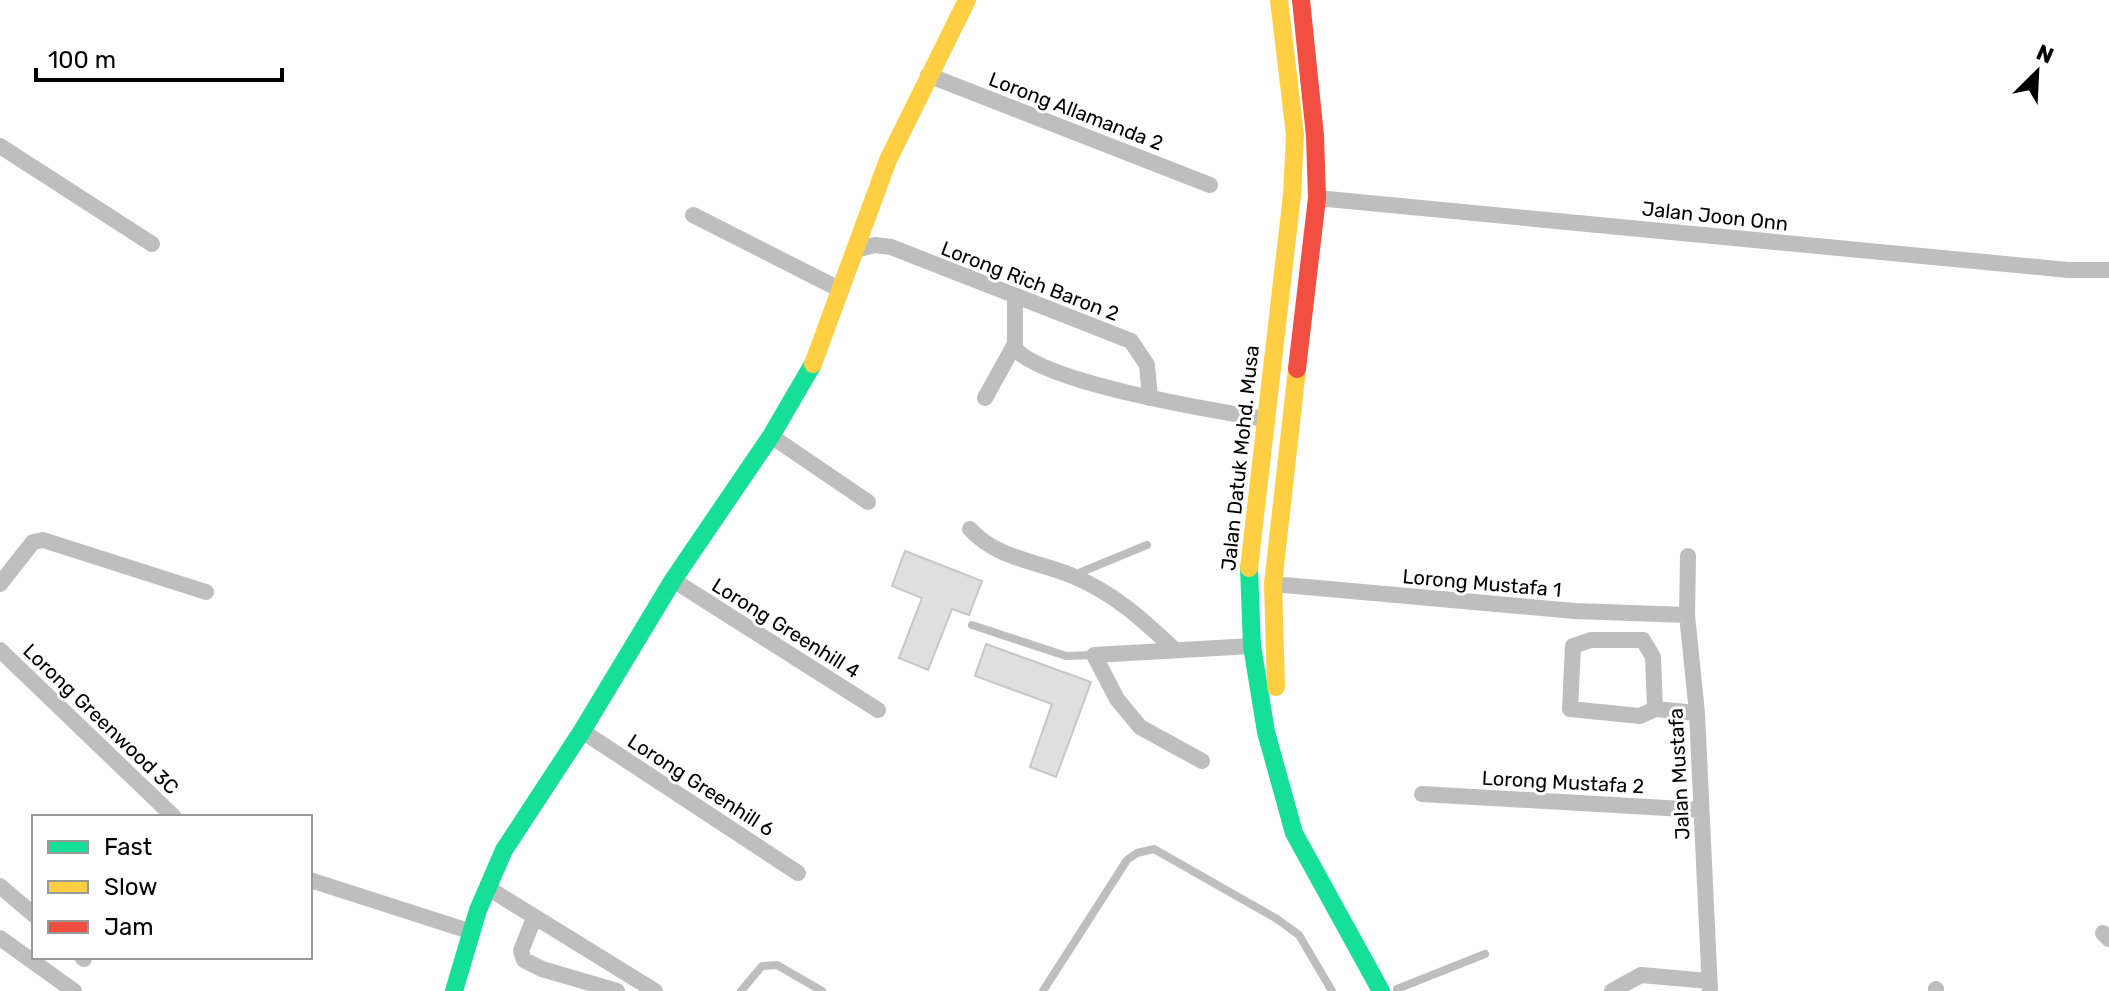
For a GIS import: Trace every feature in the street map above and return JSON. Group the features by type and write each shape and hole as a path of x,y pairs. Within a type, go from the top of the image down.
{"main road":[{"path":"454,991 472,932 504,850 582,731 673,580 771,436 813,363 888,160 967,0"},
{"name":"Jalan Datuk Mohd. Musa","path":"1279,0 1295,135 1292,195 1249,556 1252,646 1266,732 1294,833 1392,990"},
{"path":"1301,0 1315,136 1317,198 1273,584 1279,730 1306,820 1392,990"},
{"path":"1264,419 1277,417 1294,399"}],"street":[{"name":"Lorong Allamanda 2","path":"928,75 1210,185"},
{"path":"0,146 152,244"},
{"name":"Jalan Joon Onn","path":"1317,198 2052,269 2109,270"},
{"path":"693,215 841,290"},
{"name":"Lorong Rich Baron 2","path":"855,250 875,245 891,247 1131,341 1147,365 1150,398"},
{"path":"985,398 1015,344 1015,298"},
{"path":"1015,344 1024,358 1036,364 1150,398 1264,419"},
{"path":"771,436 868,502"},
{"path":"970,529 984,545 1073,576 1120,600 1174,649"},
{"path":"0,584 33,542 43,540 206,592"},
{"name":"Jalan Mustafa","path":"1688,556 1687,615 1697,713 1709,986"},
{"name":"Lorong Greenhill 4","path":"673,580 878,710"},
{"name":"Lorong Mustafa 1","path":"1273,584 1575,611 1687,615"},
{"path":"1575,611 1591,640"},
{"path":"1655,709 1653,657 1647,644 1634,638 1577,642 1570,655 1570,709 1640,716 1655,709 1697,713"},
{"path":"1202,761 1140,727 1117,699 1094,655 1252,646"},
{"name":"Lorong Greenwood 3C","path":"0,650 172,815"},
{"name":"Lorong Greenhill 6","path":"582,731 798,873"},
{"name":"Lorong Mustafa 2","path":"1422,794 1701,810"},
{"path":"312,881 472,932"},
{"path":"0,886 32,913"},
{"path":"488,888 655,991"},
{"path":"534,918 521,951 524,960 542,969 617,991"},
{"path":"0,938 74,991"},
{"path":"1612,991 1622,982 1641,975 1709,986"}],"lane":[{"path":"1073,576 1147,545"},
{"path":"972,625 1066,656 1094,655"},
{"path":"1043,991 1127,860 1137,853 1154,849 1277,919 1299,935 1332,991"},
{"path":"1392,990 1485,954"},
{"path":"741,991 762,966 777,965 822,991"}],"building":[{"path":"905,551 982,581 969,615 952,609 928,670 899,658 922,598 892,586"},
{"path":"986,644 1091,682 1056,777 1030,767 1052,704 975,676"}],"traffic: fast":[{"path":"454,991 478,910 504,850 582,731 673,580 771,436 813,364"},
{"path":"1249,568 1252,646 1266,732 1294,833 1381,991"}],"traffic: slow":[{"path":"813,364 888,160 967,0"},
{"path":"1249,568 1292,195 1295,135 1279,0"},
{"path":"1276,687 1273,584 1297,369"}],"traffic: jam":[{"path":"1297,369 1317,198 1315,136 1301,0"}]}
